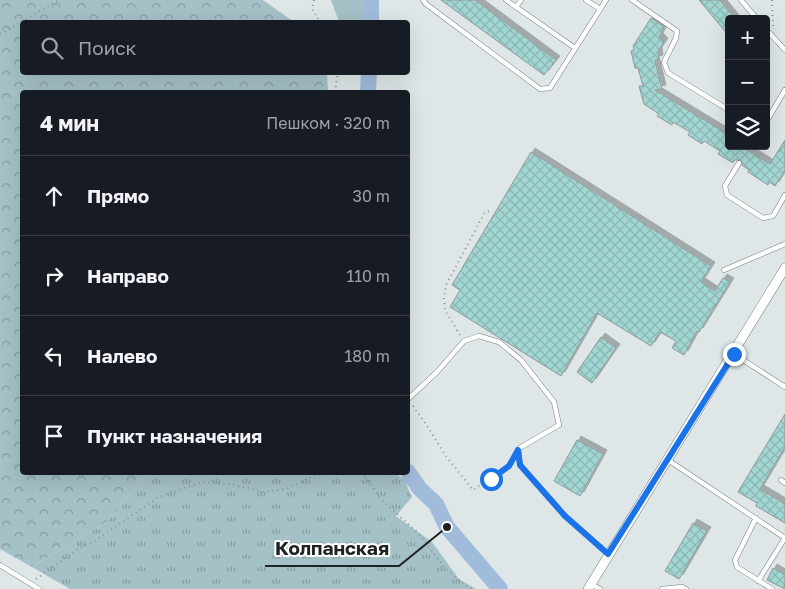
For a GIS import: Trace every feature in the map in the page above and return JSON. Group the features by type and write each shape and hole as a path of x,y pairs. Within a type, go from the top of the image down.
{"street":[{"path":"590,586 785,270"}],"lane":[{"path":"423,0 540,89 550,88 606,0"},
{"path":"506,0 575,48"},
{"path":"516,7 521,0"},
{"path":"586,0 600,9"},
{"path":"632,0 677,31 676,38 664,62 668,73 725,108"},
{"path":"741,0 754,15"},
{"path":"770,34 785,50"},
{"path":"770,116 785,90"},
{"path":"779,101 785,104"},
{"path":"739,163 725,186 727,195 763,218 772,216 785,195"},
{"path":"724,270 785,244"},
{"path":"410,397 437,372 464,341 479,336 499,342 521,360 554,402 559,425 518,450 520,465 565,516 608,554"},
{"path":"734,354 785,387"},
{"path":"668,460 785,538 758,581"},
{"path":"756,518 735,560 737,567 772,589"},
{"path":"0,566 39,589"},
{"path":"590,586 600,589"},
{"path":"662,589 682,587 686,589"}],"path":[{"path":"24,20 59,0"},
{"path":"314,0 312,9 319,20"},
{"path":"772,0 773,38"},
{"path":"0,34 20,22"},
{"path":"335,90 338,75"},
{"path":"464,341 445,310 446,285 484,212 490,211"},
{"path":"410,406 412,406 426,424 446,456 473,490 509,466 518,450"},
{"path":"30,583 78,549 96,540 159,497 202,482 230,484 263,492 286,489 316,475"},
{"path":"364,475 380,498 418,534 446,569 456,579 472,589"}],"green space":[{"path":"0,0 263,0 291,20 20,20 20,75 327,75 328,90 20,90 20,475 146,475 108,521 32,567 0,549"},
{"path":"331,0 367,0 366,20 338,20"},
{"path":"146,475 397,475 404,479 412,497 396,516 432,542 459,579 476,589 70,589 32,567 108,521"}],"building":[{"path":"441,0 475,0 556,60 544,75"},
{"path":"699,0 720,0 732,15 725,15 725,31"},
{"path":"651,18 664,27 659,37 664,42 658,51 659,59 655,60 662,89 655,90 725,133 725,150 747,150 770,164 785,140 785,170 775,186 769,182 768,185 748,172 749,170 742,165 741,160 734,160 733,163 718,154 720,151 704,141 702,144 688,135 690,132 673,122 672,125 657,116 659,114 644,104 639,86 643,86 638,68 635,68 631,51 634,50 633,46"},
{"path":"531,152 711,266 701,282 715,291 723,278 730,282 699,332 697,331 684,355 672,348 676,341 660,332 651,346 597,313 561,376 450,307 460,290 452,285"},
{"path":"601,337 616,348 592,383 577,372"},
{"path":"785,414 785,447 760,489 785,504 785,523 756,506 757,503 738,492"},
{"path":"577,440 603,454 580,496 554,481"},
{"path":"693,523 707,531 679,579 665,571"},
{"path":"773,568 785,575 785,589 767,580"}],"waterway":[{"path":"371,0 371,20"},
{"path":"368,90 369,75"},
{"path":"410,475 420,489 436,504 447,527 500,589"}],"place":[{"name":"Колпанская","path":"447,527"}],"route":[{"path":"491,479 509,466 518,450 520,465 565,516 608,554 734,354"}]}
